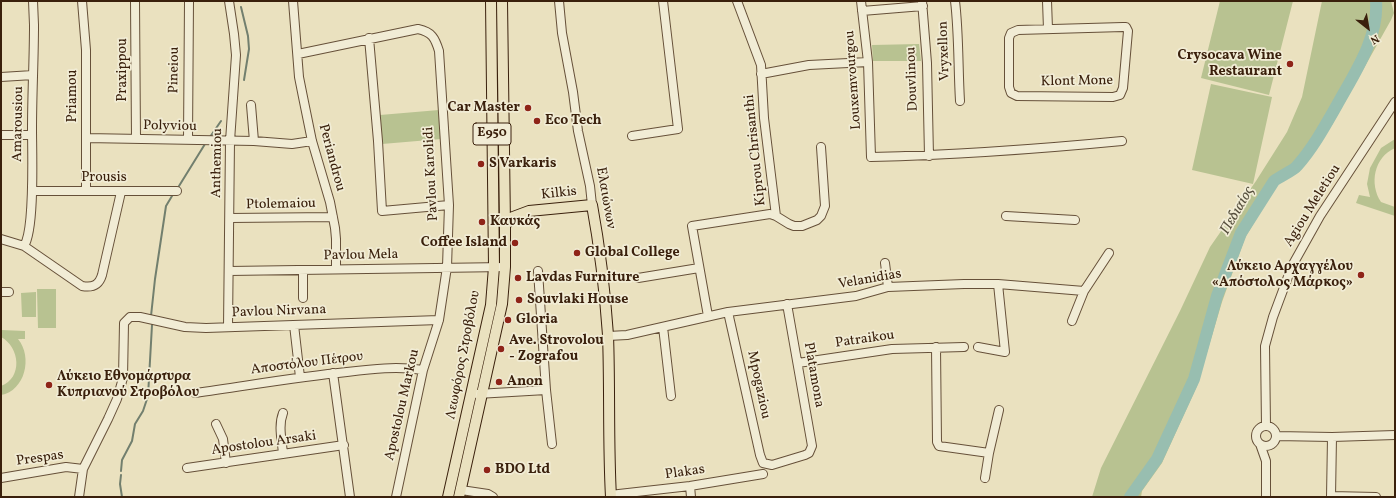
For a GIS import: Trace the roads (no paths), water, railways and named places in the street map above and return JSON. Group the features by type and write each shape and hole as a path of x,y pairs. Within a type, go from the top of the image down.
{"main road":[{"name":"Λεωφόρος Στροβόλου","path":"448,497 491,305 494,267 491,1"},
{"name":"Λεωφόρος Στροβόλου","path":"460,494 502,304 505,267 505,200 502,1"},
{"name":"Kilkis","path":"505,200 511,207 529,211 592,205"},
{"name":"Ελαιώνων","path":"592,205 604,291 608,336 610,496"},
{"name":"Kilkis","path":"505,225 513,217 529,211"}],"street":[{"name":"Amarousiou","path":"24,246 27,242 29,234 32,191 34,25 32,1"},
{"name":"Priamou","path":"82,1 86,50 86,191"},
{"name":"Praxippou","path":"135,1 136,139"},
{"name":"Pineiou","path":"188,139 189,1"},
{"name":"Anthemiou","path":"228,1 236,55 230,141 228,326"},
{"name":"Periandrou","path":"293,1 299,77 312,141 333,217 336,239 336,269"},
{"name":"Ελαιώνων","path":"559,1 562,33 573,92 578,131 590,186 592,205"},
{"path":"632,136 678,129 663,1"},
{"name":"Kiprou Chrisanthi","path":"699,268 692,226 770,214 776,216 764,118 761,65 737,1"},
{"name":"Louxemvourgou","path":"860,1 868,62 871,157 929,156"},
{"name":"Vryxellon","path":"955,1 958,22 960,101"},
{"path":"1047,1 1048,29"},
{"path":"862,11 923,4"},
{"name":"Douvlinou","path":"923,4 927,63 929,156"},
{"name":"Klont Mone","path":"1126,27 1128,31 1123,88 1120,95 1113,97 1017,96 1011,93 1009,87 1009,38 1011,33 1018,30 1048,29 1126,27"},
{"name":"Pavlou Karolidi","path":"369,38 418,29 426,31 434,39 438,51 448,205 447,267 439,320"},
{"path":"298,54 369,38 378,141 382,211 448,205"},
{"path":"761,74 809,65 868,62"},
{"path":"1,77 33,75"},
{"name":"Agiou Meletiou","path":"1266,426 1265,346 1273,317 1292,266 1320,216 1395,102"},
{"path":"252,105 254,141"},
{"path":"1,135 32,135"},
{"name":"Polyviou","path":"86,138 188,139 292,144 312,141"},
{"path":"929,156 1122,141"},
{"path":"776,216 794,226 802,226 817,220 821,216 825,206 821,147"},
{"name":"Prousis","path":"32,191 177,191"},
{"path":"1,240 24,246 77,284 88,287 96,285 100,282 102,275 121,192"},
{"path":"1006,216 1075,220"},
{"name":"Ptolemaiou","path":"230,218 333,217"},
{"path":"1072,321 1084,291 1109,253"},
{"path":"885,263 888,287"},
{"name":"Pavlou Mela","path":"229,271 505,267"},
{"path":"638,278 699,268 708,316"},
{"path":"303,271 303,298"},
{"path":"538,271 546,390 552,444"},
{"path":"978,347 1005,352 998,284"},
{"name":"Velanidias","path":"608,336 627,335 728,312 856,296 888,287 998,284 1084,291"},
{"name":"Platamona","path":"787,304 812,446 811,449"},
{"name":"Mpogaziou","path":"728,312 763,463 772,465 800,457 805,455 811,449"},
{"name":"Pavlou Nirvana","path":"83,469 111,412 123,378 124,324 130,318 140,317 185,327 206,328 228,326 439,320"},
{"name":"Apostolou Markou","path":"396,497 423,370 439,320"},
{"path":"294,325 300,377"},
{"path":"663,327 671,396"},
{"name":"Patraikou","path":"798,363 892,349 964,347"},
{"path":"936,348 937,442 939,446 989,453"},
{"name":"Αποστόλου Πέτρου","path":"195,392 334,373 408,367 423,370"},
{"path":"334,373 350,497"},
{"path":"472,394 546,390"},
{"path":"985,478 999,410"},
{"path":"283,413 280,421 280,427 283,454"},
{"path":"216,424 223,439 226,463"},
{"path":"1266,461 1276,436 1273,429 1266,426 1259,428 1256,432 1256,438 1260,444 1266,461 1266,497"},
{"path":"1276,436 1332,437 1395,435"},
{"path":"1332,437 1331,497 1376,497"},
{"path":"1260,444 1265,446 1272,444"},
{"name":"Apostolou Arsaki","path":"187,468 344,446"},
{"name":"Prespas","path":"1,478 66,467 83,469"},
{"path":"79,497 83,469"},
{"name":"Plakas","path":"610,496 690,486 763,474"},
{"path":"690,486 691,497"},
{"path":"460,494 488,494 493,497"}],"waterway":[{"name":"Πεδιαίος","path":"1130,497 1157,459 1194,379 1217,296 1241,233 1274,181 1297,166 1314,144 1328,121 1364,55 1374,28 1376,1"},
{"path":"241,7 248,36 249,49 244,80"},
{"path":"210,137 221,121"},
{"path":"179,186 205,144"},
{"path":"151,316 166,206 172,196"},
{"path":"121,471 122,460 132,441 135,424 143,411 148,396 152,325"},
{"path":"121,475 120,484 122,497"}],"place":[{"name":"Crysocava Wine Restaurant","path":"1290,64"},
{"name":"Car Master","path":"528,108"},
{"name":"Eco Tech","path":"537,121"},
{"name":"S Varkaris","path":"481,164"},
{"name":"Καυκάς","path":"482,222"},
{"name":"Coffee Island","path":"515,243"},
{"name":"Global College","path":"577,253"},
{"name":"Λύκειο Αρχαγγέλου «Απόστολος Μάρκος»","path":"1361,275"},
{"name":"Lavdas Furniture","path":"518,278"},
{"name":"Souvlaki House","path":"519,300"},
{"name":"Gloria","path":"508,320"},
{"name":"Ave. Strovolou - Zografou","path":"501,349"},
{"name":"Anon","path":"499,382"},
{"name":"Λύκειο Εθνομάρτυρα Κυπριανού Στροβόλου","path":"49,385"},
{"name":"BDO Ltd","path":"487,470"}]}
